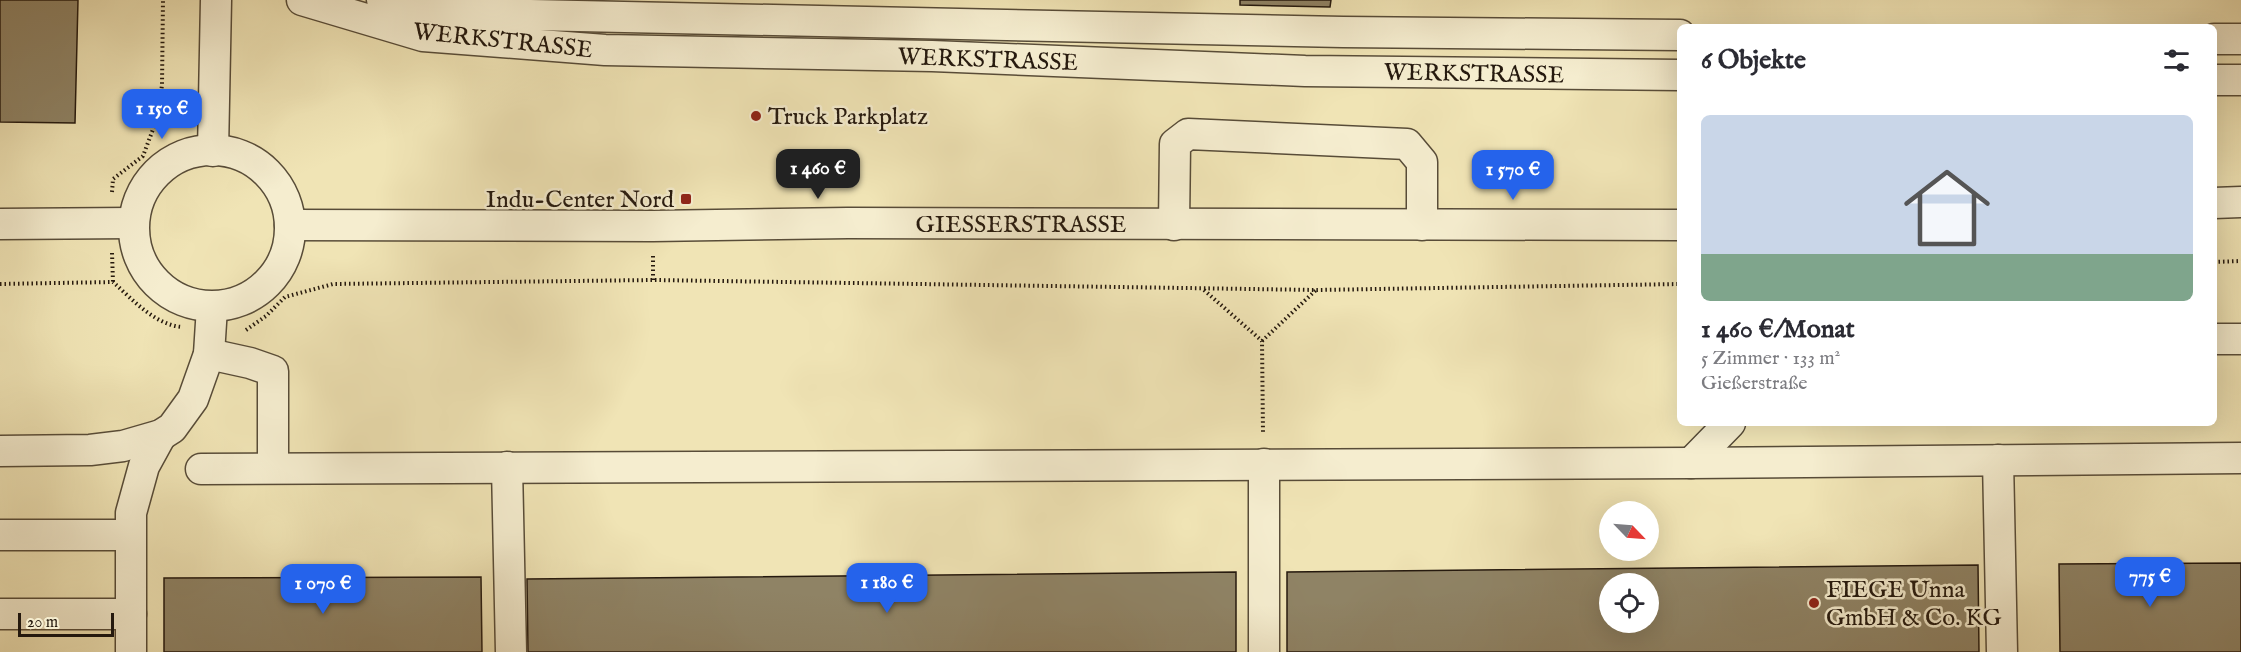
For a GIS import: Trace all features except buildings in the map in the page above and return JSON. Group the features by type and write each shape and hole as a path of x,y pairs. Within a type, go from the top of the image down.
{"street":[{"path":"213,151 216,0"},
{"name":"WERKSTRASSE","path":"302,0 423,36 605,50 932,56 1305,71 1677,75"},
{"path":"382,0 483,14 1331,32 1677,35"},
{"path":"2217,39 2241,39"},
{"path":"2217,80 2241,80"},
{"path":"1174,225 1175,144 1188,134 1407,144 1422,162 1422,225"},
{"path":"0,224 122,223 136,208 146,184 165,165 194,151 228,151 258,164 280,189 289,212 290,225 290,237 283,261 269,282 250,297 230,305 211,330 192,399 172,428 161,435 123,446 90,450 0,451"},
{"path":"2217,203 2241,202"},
{"path":"122,223 140,261 156,283 250,363 273,371 273,468"},
{"name":"GIESSERSTRASSE","path":"290,225 653,226 860,223 1677,225"},
{"path":"2217,339 2241,339"},
{"path":"1691,463 1727,426"},
{"path":"131,652 131,513 135,491 144,466 161,435"},
{"path":"201,469 1691,463 2241,458"},
{"path":"1998,460 2002,652"},
{"path":"1264,464 1264,652"},
{"path":"507,467 511,652"},
{"path":"0,535 130,535"},
{"path":"0,614 130,614"}],"path":[{"path":"113,282 122,223 113,179 143,156 158,116 162,85 163,0"},
{"path":"2217,262 2241,261"},
{"path":"0,284 113,282 139,306 170,326 245,331 266,316 285,297 333,284 653,280 1203,290 1677,284"},
{"path":"1203,290 1262,341"},
{"path":"1264,464 1262,341 1317,290"}],"place":[{"name":"Truck Parkplatz","path":"756,116"},
{"name":"Indu-Center Nord","path":"686,199"},
{"name":"FIEGE Unna GmbH & Co. KG","path":"1814,603"}]}
